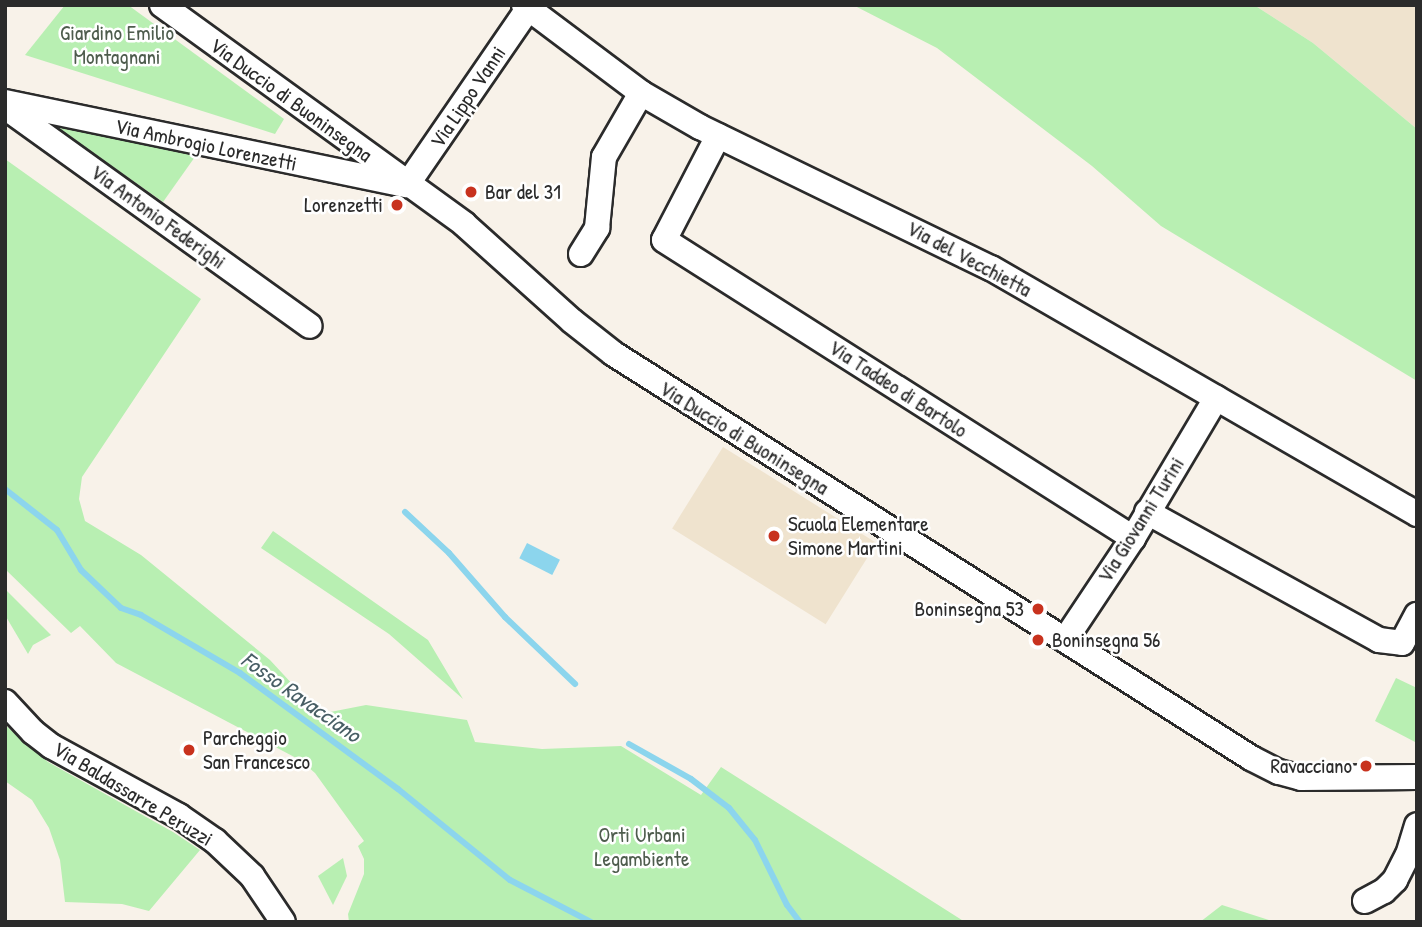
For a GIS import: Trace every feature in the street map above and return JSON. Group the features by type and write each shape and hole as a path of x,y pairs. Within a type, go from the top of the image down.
{"street":[{"name":"Via Duccio di Buoninsegna","path":"162,5 407,186 464,224 572,321 614,354 1251,758 1279,772 1311,779 1417,777"},
{"name":"Via Lippo Vanni","path":"407,186 526,7"},
{"name":"Via del Vecchietta","path":"526,7 641,93 718,136 991,268 1417,514"},
{"path":"581,254 597,228 604,158 641,93"},
{"name":"Via Ambrogio Lorenzetti","path":"5,104 407,186"},
{"name":"Via Antonio Federighi","path":"5,104 310,326"},
{"name":"Via Taddeo di Bartolo","path":"718,136 664,240 1133,538"},
{"name":"Via Giovanni Turini","path":"1065,640 1133,538 1216,398"},
{"path":"1147,512 1378,640 1402,643 1417,615"},
{"name":"Via Baldassarre Peruzzi","path":"5,702 33,732 51,746 179,816 215,841 252,876 283,922"},
{"path":"1365,901 1384,891 1395,880 1408,855 1417,824"}],"shaded area":[{"path":"1254,5 1417,5 1417,129 1313,43"},
{"name":"Scuola Elementare Simone Martini","path":"723,447 876,543 826,624 672,528"}],"green space":[{"name":"Giardino Emilio Montagnani","path":"65,5 128,5 284,119 275,134 25,55"},
{"path":"853,5 1254,5 1313,43 1417,129 1417,381 1161,226 1092,166 937,48"},
{"path":"48,121 197,154 163,202"},
{"name":"Orti Urbani Legambiente","path":"5,159 201,299 82,477 79,499 85,521 141,555 270,660 320,714 366,705 467,720 475,742 542,749 621,746 701,795 721,767 965,922 349,922 348,914 364,874 364,859 358,846 364,841 315,773 300,760 116,663 80,626 71,633 5,569"},
{"path":"273,531 428,640 463,699 389,634 261,548"},
{"path":"5,589 51,635 33,645 28,654 5,615"},
{"path":"1396,678 1417,688 1417,743 1375,721"},
{"path":"5,725 48,762 200,850 149,911 122,904 65,902 60,860 49,828 32,800 5,781"},
{"path":"343,858 347,876 333,905 318,876"},
{"path":"1222,905 1275,922 1200,922"}],"water":[{"path":"527,543 560,560 552,575 519,558"}],"waterway":[{"name":"Fosso Ravacciano","path":"5,489 57,530 81,570 121,608 141,615 240,673 398,789 510,880 591,922"},
{"path":"405,512 449,553 505,617 575,684"},
{"path":"629,744 691,779 729,808 755,840 787,905 800,922"}],"place":[{"name":"Bar del 31","path":"471,192"},
{"name":"Lorenzetti","path":"397,205"},
{"name":"Scuola Elementare Simone Martini","path":"774,536"},
{"name":"Boninsegna 53","path":"1038,609"},
{"name":"Boninsegna 56","path":"1038,640"},
{"name":"Parcheggio San Francesco","path":"189,750"},
{"name":"Ravacciano","path":"1366,766"}]}
